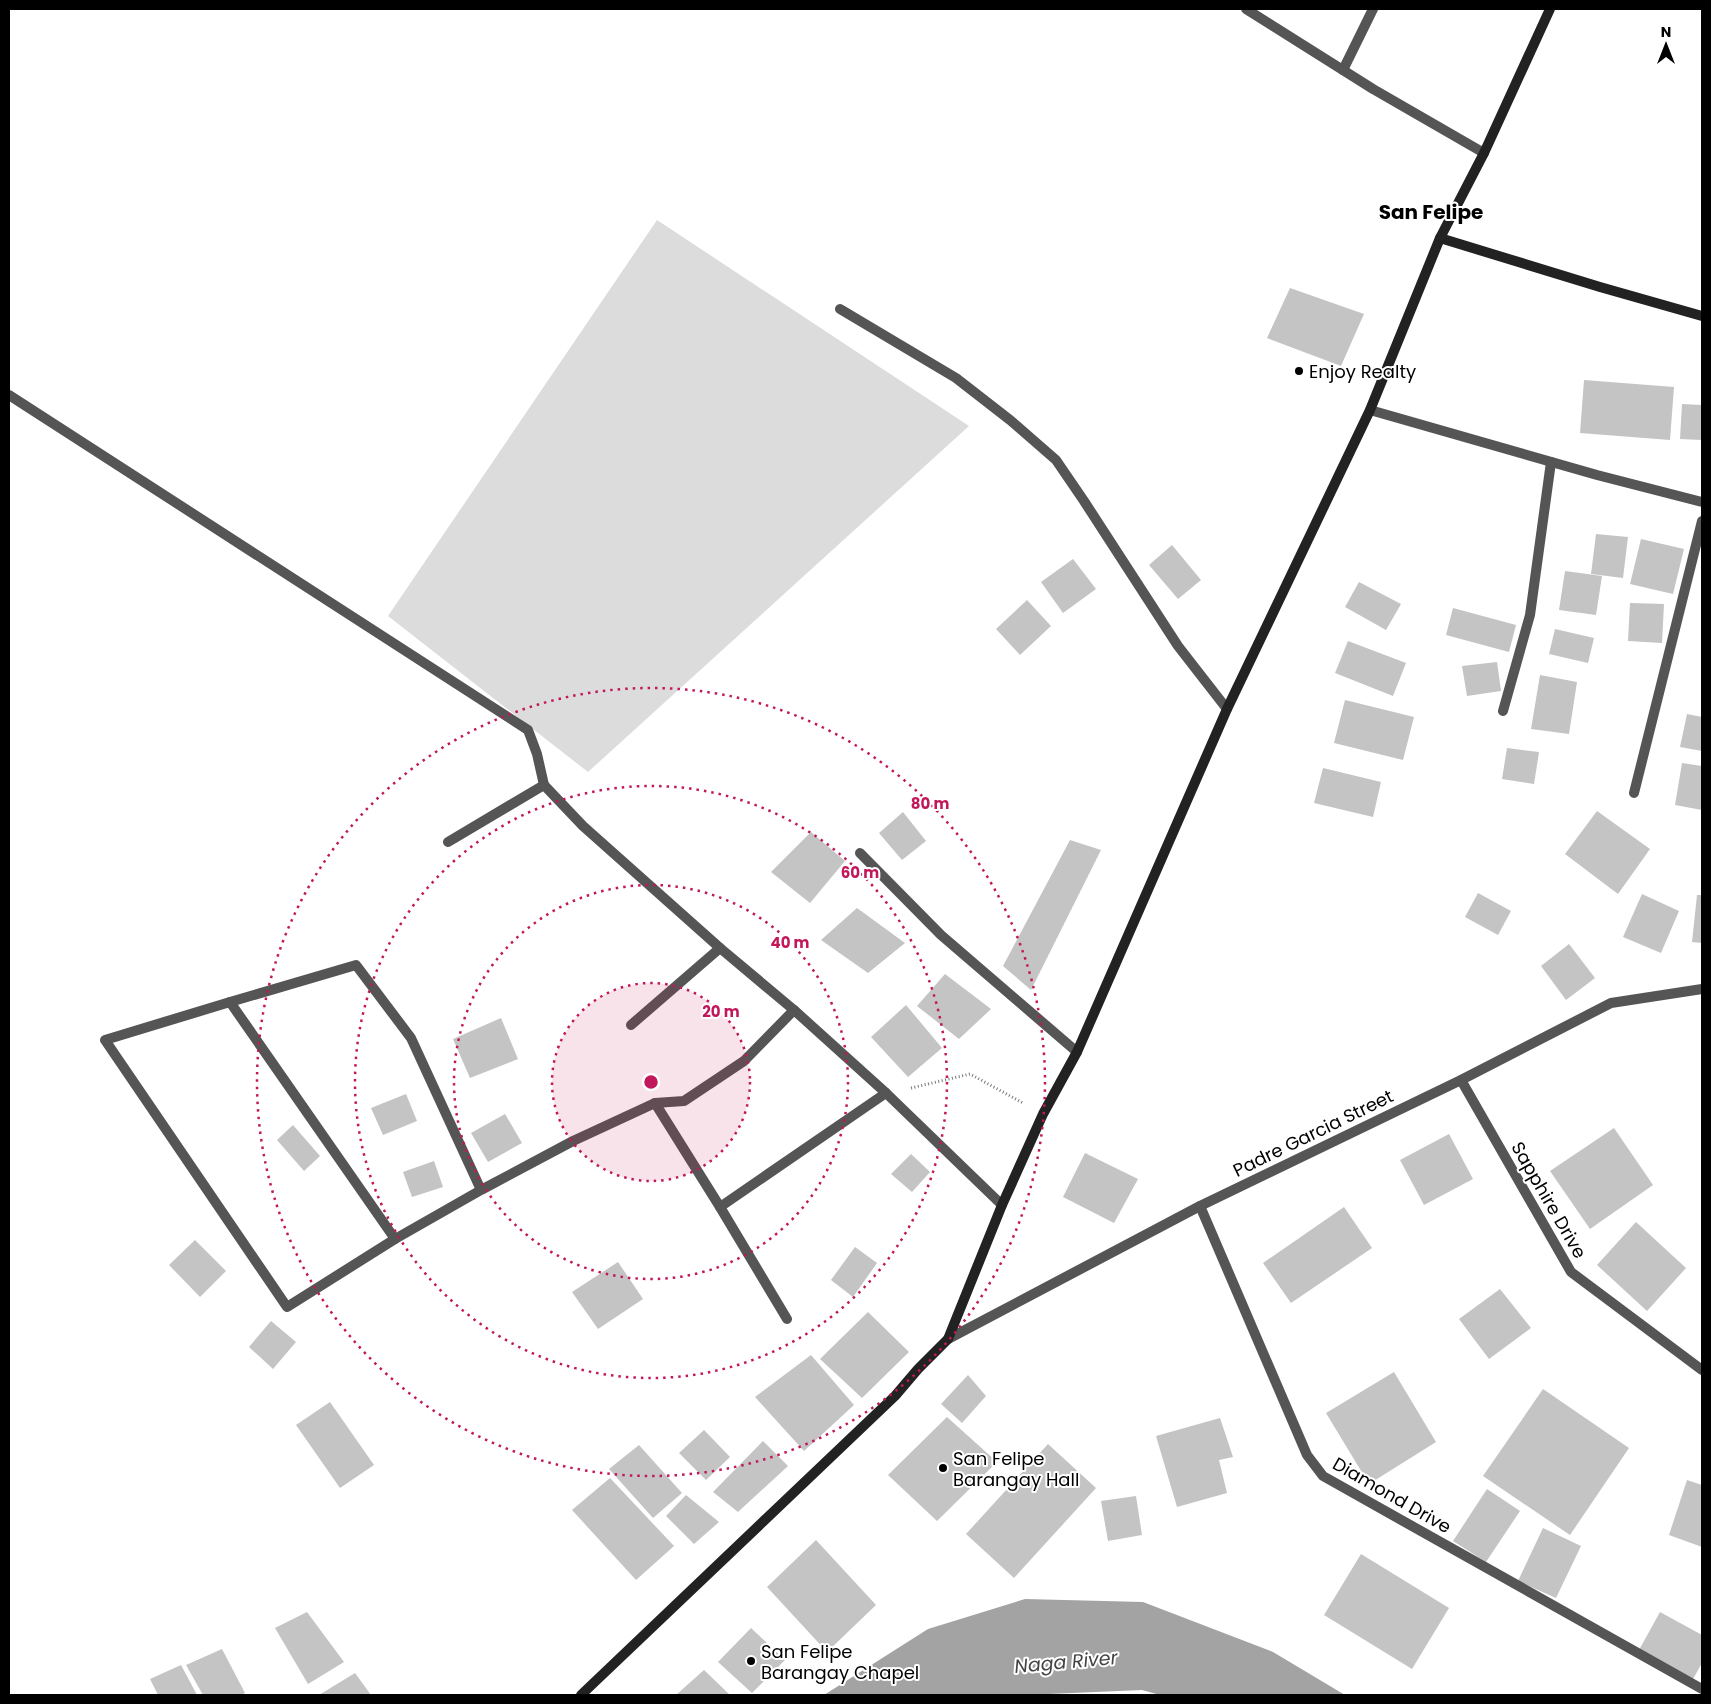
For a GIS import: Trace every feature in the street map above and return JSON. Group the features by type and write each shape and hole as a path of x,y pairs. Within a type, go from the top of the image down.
{"main road":[{"path":"581,1695 895,1396 918,1368 948,1339 1002,1205 1043,1114 1077,1052 1227,709 1370,410 1440,238 1484,153 1550,9"},
{"path":"1440,238 1702,316"}],"street":[{"path":"1246,9 1343,70 1484,153"},
{"path":"1343,70 1373,9"},
{"path":"840,309 956,378 1010,420 1056,460 1178,646 1227,709"},
{"path":"9,395 528,730 537,754 544,785 583,826 886,1093 1002,1205"},
{"path":"1370,410 1552,462 1702,502"},
{"path":"1504,711 1530,615 1552,462"},
{"path":"1634,793 1702,521"},
{"path":"448,842 544,785"},
{"path":"860,853 941,935 1077,1052"},
{"path":"631,1024 720,948"},
{"path":"481,1190 411,1038 356,965 105,1040 287,1307 395,1239 573,1141 654,1103 684,1101 744,1060 794,1010"},
{"name":"Padre Garcia Street","path":"948,1339 1200,1206 1461,1080 1611,1003 1702,989"},
{"path":"230,1002 395,1239"},
{"name":"Sapphire Drive","path":"1461,1080 1571,1272 1702,1370"},
{"path":"720,1207 886,1093"},
{"path":"654,1103 720,1207 787,1320"},
{"name":"Diamond Drive","path":"1200,1206 1307,1455 1323,1476 1702,1689"}],"path":[{"path":"886,1093 970,1074 1043,1114"}],"shaded area":[{"path":"657,220 969,426 588,772 388,616"}],"water":[{"name":"Naga River","path":"1025,1599 1143,1602 1273,1652 1345,1695 1160,1695 1142,1690 1025,1695 824,1695 928,1629"}],"building":[{"path":"1290,288 1364,314 1341,366 1267,338"},
{"path":"1584,380 1674,387 1670,440 1580,433"},
{"path":"1682,404 1702,405 1702,440 1680,439"},
{"path":"1596,534 1628,537 1623,578 1591,574"},
{"path":"1641,539 1684,549 1673,594 1630,584"},
{"path":"1172,545 1201,580 1178,599 1149,565"},
{"path":"1073,559 1096,589 1063,613 1041,582"},
{"path":"1565,571 1602,576 1596,615 1559,610"},
{"path":"1359,582 1401,604 1386,630 1345,607"},
{"path":"1027,600 1051,626 1020,655 996,629"},
{"path":"1630,603 1664,604 1662,643 1628,641"},
{"path":"1453,608 1516,625 1509,652 1446,635"},
{"path":"1555,629 1594,638 1588,663 1549,654"},
{"path":"1348,641 1406,663 1393,696 1335,673"},
{"path":"1497,662 1501,691 1467,696 1462,666"},
{"path":"1540,675 1577,682 1569,734 1531,729"},
{"path":"1345,700 1414,717 1403,760 1334,743"},
{"path":"1687,714 1702,717 1702,751 1680,747"},
{"path":"1507,748 1539,752 1534,784 1502,779"},
{"path":"1682,763 1702,766 1702,810 1675,805"},
{"path":"1323,768 1381,782 1373,817 1314,803"},
{"path":"1597,811 1650,849 1618,894 1565,854"},
{"path":"903,812 926,841 902,860 879,833"},
{"path":"811,832 845,861 810,903 771,872"},
{"path":"1070,840 1101,850 1031,990 1003,966"},
{"path":"1478,893 1511,911 1498,935 1465,917"},
{"path":"1642,894 1679,911 1661,953 1623,937"},
{"path":"1697,895 1702,895 1702,943 1692,942"},
{"path":"857,908 905,943 868,973 821,940"},
{"path":"1569,944 1595,978 1566,1000 1541,966"},
{"path":"945,974 991,1009 959,1039 917,1006"},
{"path":"906,1005 942,1048 908,1077 871,1037"},
{"path":"501,1018 518,1059 470,1078 453,1039"},
{"path":"406,1094 417,1121 383,1135 371,1108"},
{"path":"505,1114 522,1143 488,1162 471,1133"},
{"path":"293,1125 320,1156 304,1171 277,1140"},
{"path":"1614,1128 1653,1185 1590,1229 1550,1171"},
{"path":"1449,1134 1473,1179 1424,1205 1400,1160"},
{"path":"1085,1153 1138,1179 1114,1223 1063,1197"},
{"path":"911,1154 930,1172 912,1192 891,1174"},
{"path":"434,1161 443,1187 412,1197 403,1172"},
{"path":"1344,1207 1372,1248 1291,1303 1263,1263"},
{"path":"1636,1222 1686,1268 1647,1311 1597,1265"},
{"path":"195,1240 226,1271 200,1297 169,1265"},
{"path":"855,1247 877,1263 853,1297 831,1280"},
{"path":"618,1262 643,1299 598,1329 572,1292"},
{"path":"1500,1289 1531,1328 1489,1359 1459,1319"},
{"path":"868,1312 909,1352 862,1398 820,1359"},
{"path":"271,1321 296,1342 273,1369 249,1347"},
{"path":"811,1355 854,1405 804,1451 755,1397"},
{"path":"1394,1372 1436,1442 1369,1484 1326,1413"},
{"path":"968,1375 986,1396 962,1423 941,1404"},
{"path":"1543,1389 1629,1448 1570,1535 1483,1476"},
{"path":"330,1402 374,1465 340,1488 296,1425"},
{"name":"San Felipe Barangay Hall","path":"947,1417 997,1462 937,1521 888,1475"},
{"path":"1220,1418 1233,1457 1219,1460 1227,1493 1177,1507 1156,1436"},
{"path":"704,1430 730,1457 706,1480 679,1453"},
{"path":"763,1441 788,1466 738,1512 713,1492"},
{"path":"1048,1444 1096,1488 1014,1578 966,1534"},
{"path":"639,1445 682,1493 653,1518 609,1469"},
{"path":"610,1478 674,1546 636,1580 572,1510"},
{"path":"1687,1480 1702,1485 1702,1547 1669,1535"},
{"path":"1487,1489 1520,1511 1486,1562 1453,1541"},
{"path":"686,1495 719,1522 694,1544 666,1516"},
{"path":"1136,1496 1142,1535 1108,1541 1101,1501"},
{"path":"1543,1528 1581,1546 1556,1598 1518,1581"},
{"path":"816,1540 876,1605 827,1652 767,1587"},
{"path":"1361,1554 1449,1608 1412,1669 1324,1615"},
{"path":"307,1612 344,1662 308,1684 275,1628"},
{"path":"1660,1612 1702,1635 1702,1663 1693,1679 1639,1650"},
{"name":"San Felipe Barangay Chapel","path":"751,1628 785,1660 752,1693 718,1662"},
{"path":"222,1649 245,1693 241,1695 203,1695 186,1665"},
{"path":"181,1665 197,1695 158,1695 150,1679"},
{"path":"704,1670 730,1695 676,1695"},
{"path":"355,1673 371,1695 319,1695"}],"place":[{"name":"Enjoy Realty","path":"1299,371"},
{"name":"San Felipe Barangay Hall","path":"943,1468"},
{"name":"San Felipe Barangay Chapel","path":"751,1661"}],"district":[{"name":"San Felipe","path":"1431,212"}]}
